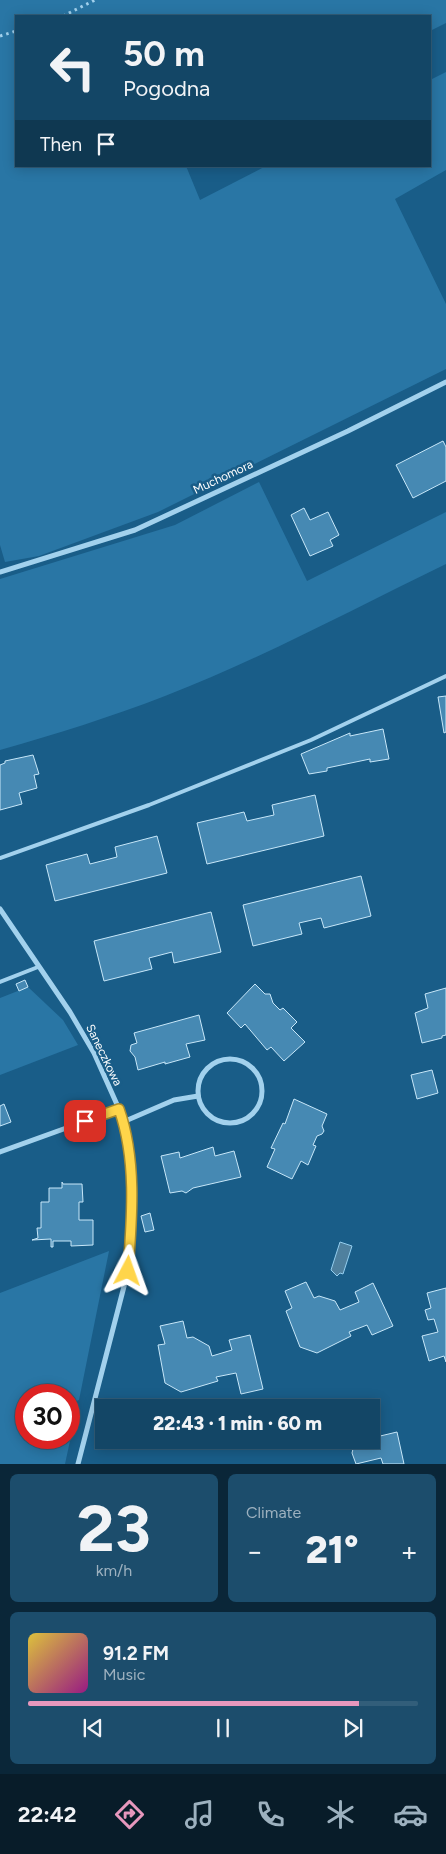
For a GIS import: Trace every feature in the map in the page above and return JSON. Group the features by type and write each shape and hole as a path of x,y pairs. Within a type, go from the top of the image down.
{"street":[{"name":"Muchomora","path":"0,572 135,530 348,431 446,382"},
{"name":"Saneczkowa","path":"0,909 70,1012 94,1053 119,1109 129,1144 132,1210 128,1271 78,1464"},
{"path":"238,1059 252,1067 260,1078 262,1092 258,1108 245,1119 230,1123 216,1120 204,1109 198,1096 200,1080 207,1068 222,1060 238,1059"},
{"path":"123,1122 174,1100 198,1096"},
{"path":"0,1152 119,1109"}],"lane":[{"path":"0,858 149,805 311,740 446,676"},
{"path":"0,982 38,967"}],"path":[{"path":"65,15 95,0"},
{"path":"0,36 15,31"}],"shaded area":[{"path":"0,0 446,0 446,23 431,30 431,15 15,15 15,167 186,167 200,200 264,167 431,167 431,80 446,72 446,170 395,199 446,304 446,369 158,512 39,556 5,562 0,545"},
{"path":"259,482 307,581 446,512 446,564 272,650 201,682 104,718 0,750 0,579 175,525"},
{"path":"28,987 63,1020 78,1045 0,1075 0,998"},
{"path":"340,1242 352,1246 343,1274 340,1273 337,1276 331,1270"},
{"path":"109,1251 80,1395 80,1384 15,1384 15,1449 68,1449 65,1464 0,1464 0,1293"}],"building":[{"path":"443,441 446,447 446,481 413,498 396,465"},
{"path":"304,508 310,520 328,512 339,535 330,540 333,546 310,556 291,515"},
{"path":"446,696 446,732 444,733 438,697"},
{"path":"383,729 389,759 370,762 370,759 327,768 327,771 309,774 301,754 350,733 350,736"},
{"path":"33,755 39,774 34,775 37,788 19,793 22,804 0,810 0,765 5,763 5,761"},
{"path":"315,795 324,836 207,864 197,823 244,812 247,821 274,815 272,805"},
{"path":"157,836 167,873 55,901 46,865 87,854 90,864 117,857 115,847"},
{"path":"361,876 371,916 324,928 321,918 299,923 302,934 253,946 243,905"},
{"path":"211,912 221,952 174,963 172,952 149,958 152,969 104,981 94,941"},
{"path":"25,980 28,987 19,991 16,984"},
{"path":"255,984 265,994 270,994 273,1003 280,1010 283,1008 297,1022 291,1028 305,1042 284,1061 271,1047 267,1050 245,1024 241,1028 227,1013"},
{"path":"446,988 446,1035 442,1036 442,1038 422,1043 415,1013 428,1008 425,994"},
{"path":"199,1015 205,1040 186,1044 190,1057 138,1070 135,1057 130,1051 131,1045 137,1043 134,1033"},
{"path":"432,1070 438,1093 417,1099 411,1075"},
{"path":"294,1099 327,1114 322,1126 324,1131 317,1136 313,1145 316,1146 308,1165 301,1161 292,1179 267,1167 275,1149 271,1148 283,1123 285,1124"},
{"path":"4,1104 11,1122 0,1126 0,1106"},
{"path":"213,1147 215,1156 234,1151 241,1177 193,1188 186,1193 182,1191 170,1193 161,1156 179,1152 180,1158"},
{"path":"62,1182 63,1184 82,1184 83,1202 79,1202 79,1220 93,1220 93,1245 71,1246 71,1241 53,1241 53,1247 51,1247 51,1239 32,1240 38,1238 37,1228 41,1228 41,1202 49,1202 49,1188 62,1188"},
{"path":"150,1213 154,1230 145,1232 141,1216"},
{"path":"306,1282 314,1298 319,1296 335,1301 340,1310 359,1302 355,1292 373,1283 393,1326 372,1335 367,1325 349,1332 351,1336 317,1353 300,1347 286,1311 292,1308 285,1291"},
{"path":"446,1288 446,1362 444,1356 429,1361 422,1336 438,1332 434,1319 428,1320 425,1310 431,1308 427,1293"},
{"path":"183,1321 187,1338 193,1337 209,1346 212,1356 232,1350 229,1340 250,1335 263,1389 241,1394 236,1373 216,1377 218,1381 181,1392 165,1383 158,1345 165,1344 160,1326"},
{"path":"397,1432 404,1464 383,1464 381,1458 356,1464 352,1453 353,1449 380,1449 380,1436"}],"route":[{"path":"85,1121 119,1109 123,1122 129,1144 132,1219 128,1271"}]}
